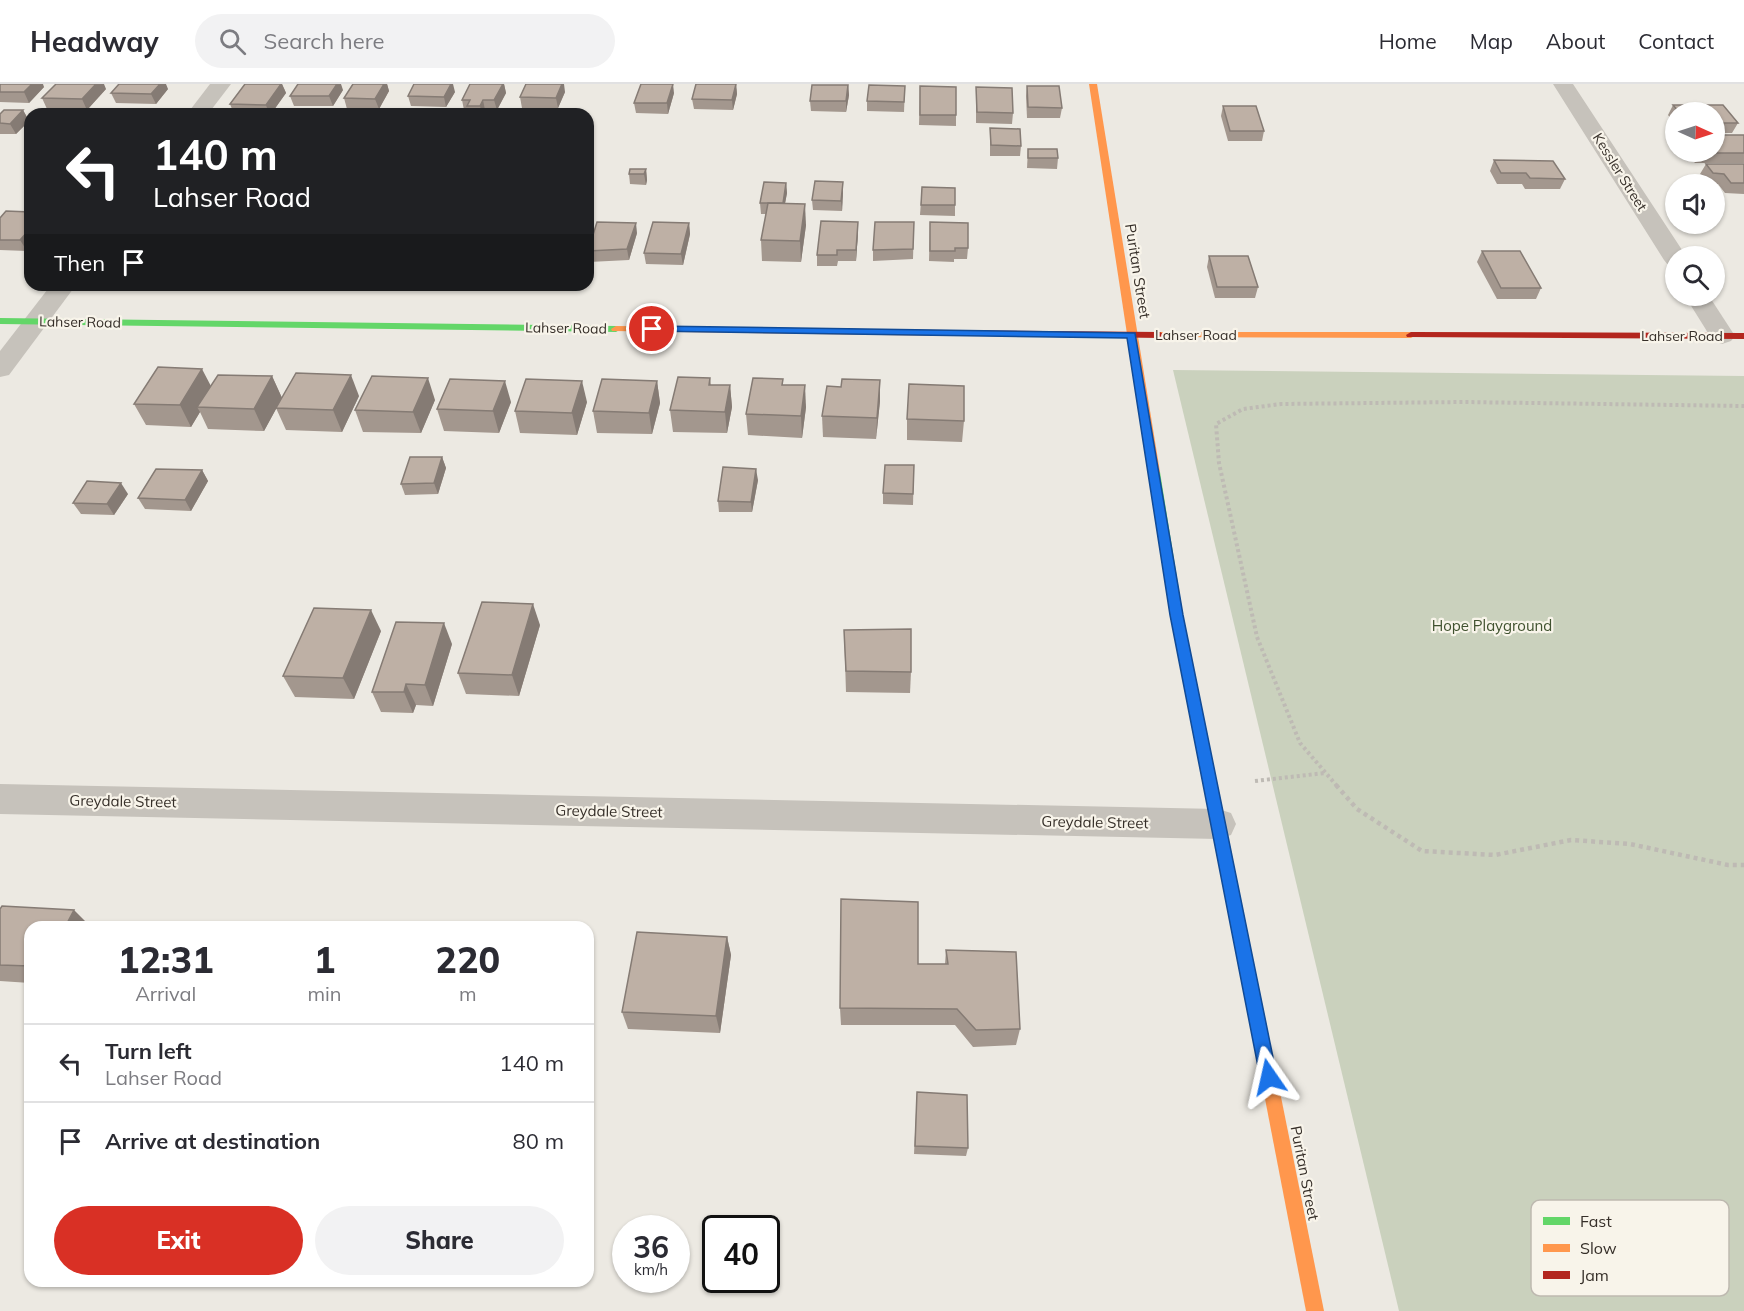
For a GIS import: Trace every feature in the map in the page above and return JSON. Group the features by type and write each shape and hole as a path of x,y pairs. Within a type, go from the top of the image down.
{"main road":[{"name":"Puritan Street","path":"1093,84 1177,615 1315,1311"},
{"name":"Lahser Road","path":"0,321 1132,335 1733,336"}],"street":[{"path":"202,108 221,84"},
{"name":"Kessler Street","path":"1563,84 1667,246"},
{"path":"0,369 59,291"},
{"path":"1706,306 1733,336"},
{"name":"Greydale Street","path":"0,799 1218,824"}],"path":[{"path":"1744,406 1463,402 1281,404 1243,409 1216,424 1219,463 1257,637 1300,743 1357,809 1422,851 1495,855 1571,840 1630,844 1728,865 1744,865"},
{"path":"1210,786 1326,773"}],"green space":[{"name":"Hope Playground","path":"1173,370 1744,376 1744,1311 1399,1311"}],"building":[{"path":"0,84 32,84 24,92 0,92"},
{"path":"56,84 96,84 82,99 42,98"},
{"path":"119,84 160,84 151,94 111,93"},
{"path":"245,84 281,84 266,105 230,104"},
{"path":"298,84 337,84 329,96 290,96"},
{"path":"353,84 384,84 375,99 344,98"},
{"path":"414,84 451,84 444,97 408,96"},
{"path":"470,84 503,84 494,100 483,100 480,106 467,106 470,100 462,100"},
{"path":"526,84 562,84 556,98 520,97"},
{"path":"641,84 673,84 667,103 634,103"},
{"path":"696,84 736,84 732,100 692,99"},
{"path":"812,85 848,85 846,101 810,101"},
{"path":"869,85 905,86 904,102 867,101"},
{"path":"920,86 956,87 956,115 920,115"},
{"path":"1027,86 1059,86 1062,108 1028,107"},
{"path":"976,87 1012,88 1013,113 977,112"},
{"path":"1223,106 1256,106 1264,131 1230,131"},
{"path":"1725,107 1738,123 1725,123"},
{"path":"4,110 23,110 10,124 0,123 0,114"},
{"path":"990,128 1020,129 1021,146 991,145"},
{"path":"1725,135 1744,135 1744,153 1725,153"},
{"path":"1028,149 1057,149 1058,158 1028,158"},
{"path":"1494,160 1553,161 1565,179 1530,178 1526,173 1501,173"},
{"path":"1706,164 1744,164 1744,183 1731,183 1725,174 1713,173"},
{"path":"630,169 646,169 644,174 629,174"},
{"path":"815,181 843,182 841,201 812,200"},
{"path":"764,182 786,183 783,203 760,203"},
{"path":"922,187 955,188 955,205 921,205"},
{"path":"768,203 805,204 800,241 761,240"},
{"path":"6,211 24,212 24,236 20,240 0,240 0,218"},
{"path":"821,221 858,222 856,250 837,250 837,255 817,255"},
{"path":"597,222 636,223 627,249 594,251 594,232"},
{"path":"653,222 689,223 681,254 644,253"},
{"path":"875,222 914,222 913,249 873,250"},
{"path":"930,222 968,223 968,248 955,248 955,251 930,251"},
{"path":"1482,251 1520,251 1541,288 1501,288"},
{"path":"1209,256 1248,256 1258,287 1217,287"},
{"path":"158,367 202,369 180,405 134,404"},
{"path":"296,373 351,375 333,410 276,408"},
{"path":"218,375 272,376 254,409 197,407"},
{"path":"372,376 428,378 413,412 355,410"},
{"path":"678,377 710,378 709,385 730,385 725,412 670,410"},
{"path":"753,378 783,379 782,385 805,385 801,416 746,414"},
{"path":"450,379 505,381 493,411 437,409"},
{"path":"526,379 582,381 572,413 515,411"},
{"path":"602,379 657,381 649,413 593,411"},
{"path":"842,379 880,380 877,418 822,416 827,386 841,387"},
{"path":"909,384 964,386 964,421 907,419"},
{"path":"410,457 442,457 434,483 401,484"},
{"path":"885,465 914,465 913,494 883,493"},
{"path":"723,467 756,469 751,502 718,501"},
{"path":"156,469 202,470 185,500 138,498"},
{"path":"87,481 121,483 107,504 73,503"},
{"path":"482,602 533,604 512,675 458,673"},
{"path":"314,608 371,610 343,678 283,676"},
{"path":"396,622 444,623 425,685 406,684 404,692 372,692"},
{"path":"911,629 911,672 846,671 844,630"},
{"path":"841,899 918,902 918,964 948,964 946,950 1016,952 1020,1029 976,1030 957,1009 840,1008"},
{"path":"2,906 74,910 68,921 24,921 24,966 0,965 0,909"},
{"path":"637,932 727,937 716,1016 622,1012"},
{"path":"917,1092 967,1095 968,1148 915,1146"}],"traffic: fast":[{"path":"0,321 616,329"},
{"path":"1154,472 1177,615 1262,1042"}],"traffic: slow":[{"path":"1093,84 1154,472"},
{"path":"616,329 949,333"},
{"path":"1160,335 1411,335"},
{"path":"1262,1042 1315,1311"}],"traffic: jam":[{"path":"949,333 1160,335"},
{"path":"1411,335 1744,336"}],"route":[{"path":"652,329 1132,335 1177,615 1269,1077"}]}
